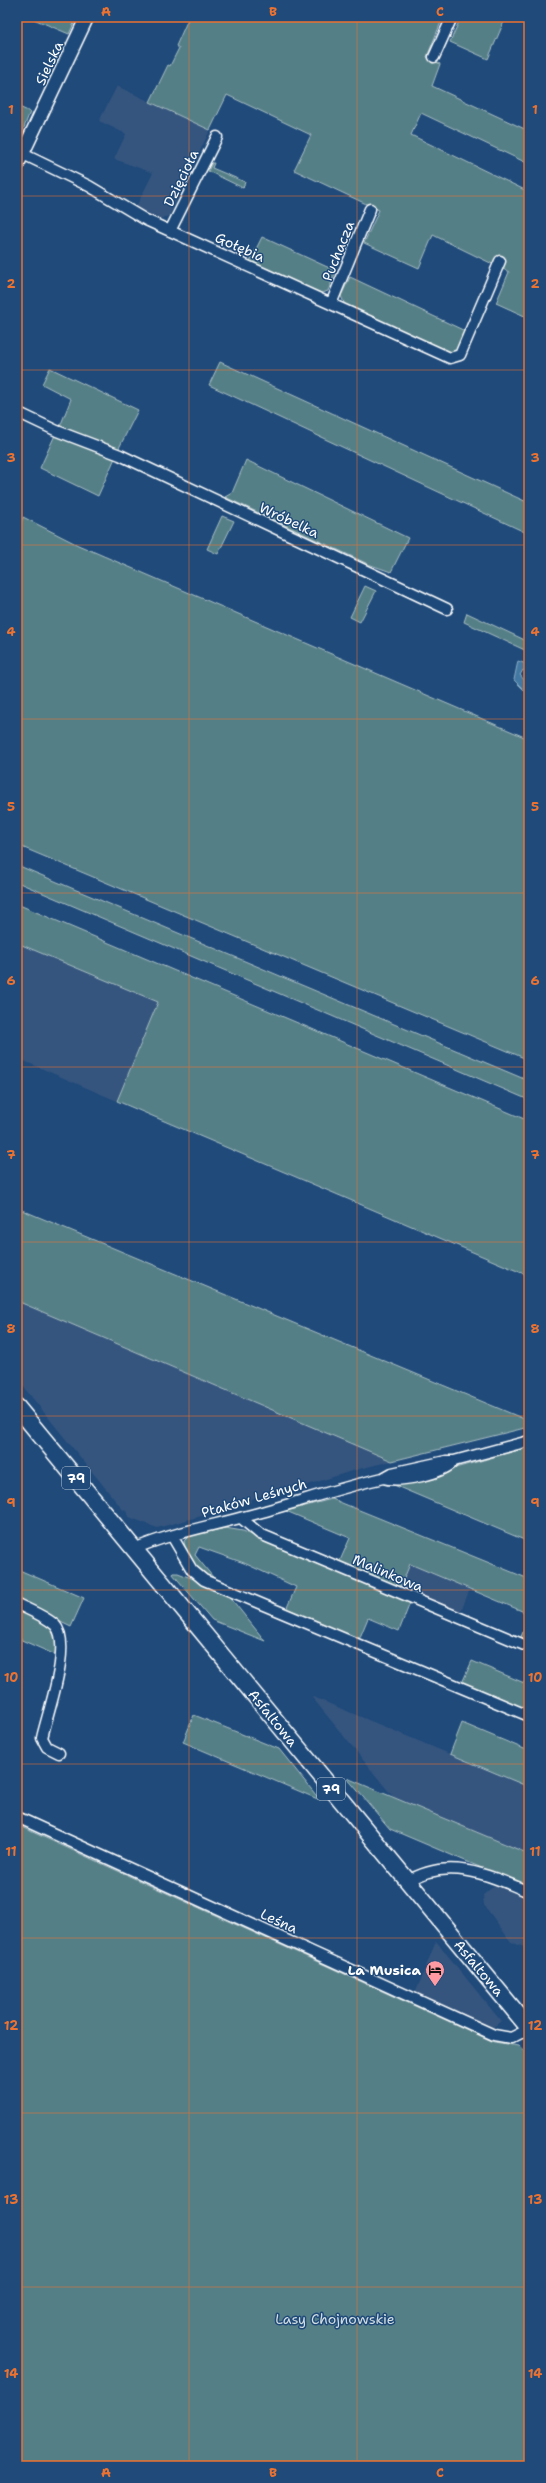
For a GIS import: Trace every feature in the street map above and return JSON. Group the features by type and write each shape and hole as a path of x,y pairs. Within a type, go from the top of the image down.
{"main road":[{"name":"Asfaltowa","path":"17,1407 407,1882 529,2028"}],"street":[{"name":"Sielska","path":"20,160 88,17"},
{"path":"434,57 452,17"},
{"name":"Dzięcioła","path":"170,231 217,137"},
{"name":"Gołębia","path":"20,160 89,186 127,210 170,231 450,358 460,355 500,261"},
{"name":"Puchacza","path":"331,304 370,209"},
{"name":"Wróbelka","path":"17,412 57,431 120,455 447,610"},
{"name":"Ptaków Leśnych","path":"134,1549 172,1536 241,1518 330,1490 383,1478 391,1480 410,1478 450,1466 454,1461 529,1441"},
{"name":"Malinkowa","path":"241,1518 260,1534 529,1648"},
{"path":"172,1536 192,1570 204,1580 529,1716"},
{"path":"17,1604 48,1621 55,1626 60,1634 62,1655 42,1738 47,1748 59,1753"},
{"name":"Leśna","path":"17,1817 494,2035 511,2038 529,2028"},
{"path":"407,1882 420,1874 447,1868 482,1873 529,1892"}],"shaded area":[{"path":"117,86 210,130 169,216 160,219 136,207 153,173 114,159 126,134 99,121"},
{"path":"518,661 529,665 529,672 523,670 520,675 525,681 529,681 528,691 525,691 514,680"},
{"path":"17,943 158,1002 117,1101 17,1058"},
{"path":"17,1301 392,1461 355,1470 283,1493 280,1496 273,1493 252,1499 250,1503 157,1528 129,1517 125,1509 123,1510 17,1379"},
{"path":"410,1564 470,1589 460,1614 400,1588"},
{"path":"311,1696 529,1787 529,1854 394,1798"},
{"path":"495,1885 529,1899 529,1949 511,1942 484,1905 483,1895"},
{"path":"436,1941 501,2021 491,2029 415,1994"}],"green space":[{"path":"29,17 77,17 69,34"},
{"path":"189,17 443,17 427,57 440,64 432,86 529,131 529,164 421,113 411,135 529,192 529,318 496,303 509,272 433,235 419,268 364,243 379,210 294,170 311,135 227,95 210,130 150,102 168,65 170,66 179,48 176,46"},
{"path":"461,17 506,17 488,59 450,42"},
{"path":"17,106 30,112 20,138 17,139"},
{"path":"212,163 214,163 212,168 245,182 243,188 208,171"},
{"path":"262,237 336,271 328,291 320,294 250,261"},
{"path":"350,277 465,331 457,350 449,354 345,305 341,296"},
{"path":"220,362 529,503 529,534 209,385"},
{"path":"50,368 138,410 118,450 59,429 71,399 42,384"},
{"path":"55,435 115,458 98,496 40,468"},
{"path":"246,460 408,538 391,572 368,564 225,497 232,493"},
{"path":"222,516 234,521 218,554 207,549"},
{"path":"23,517 78,545 529,739 529,1060 17,845 17,533"},
{"path":"365,586 376,591 360,622 350,617"},
{"path":"467,613 529,642 529,652 464,622"},
{"path":"17,865 529,1081 529,1100 17,882"},
{"path":"17,904 529,1121 529,1276 117,1101 158,1002 17,943"},
{"path":"17,1208 529,1421 529,1427 392,1461 17,1301"},
{"path":"529,1447 529,1542 389,1483 410,1481"},
{"path":"332,1499 529,1579 529,1614 410,1564 400,1588 339,1563 350,1538 286,1511"},
{"path":"225,1528 243,1531 410,1603 399,1631 368,1618 358,1642 285,1612 296,1587 244,1563 199,1547 195,1555 217,1582 206,1576 191,1559 185,1547 184,1541 189,1536"},
{"path":"17,1569 84,1598 71,1627 17,1601"},
{"path":"172,1573 178,1573 225,1591 265,1641 212,1620"},
{"path":"17,1607 47,1624 54,1635 58,1656 17,1638"},
{"path":"529,1618 529,1643 520,1639"},
{"path":"472,1661 529,1685 529,1714 461,1685"},
{"path":"194,1715 279,1749 320,1800 183,1742"},
{"path":"462,1723 529,1751 529,1787 450,1754"},
{"path":"347,1778 529,1854 529,1888 390,1829"},
{"name":"Lasy Chojnowskie","path":"17,1825 494,2042 519,2046 529,2055 529,2466 17,2466"}],"place":[{"name":"La Musica","path":"435,1987"}]}
